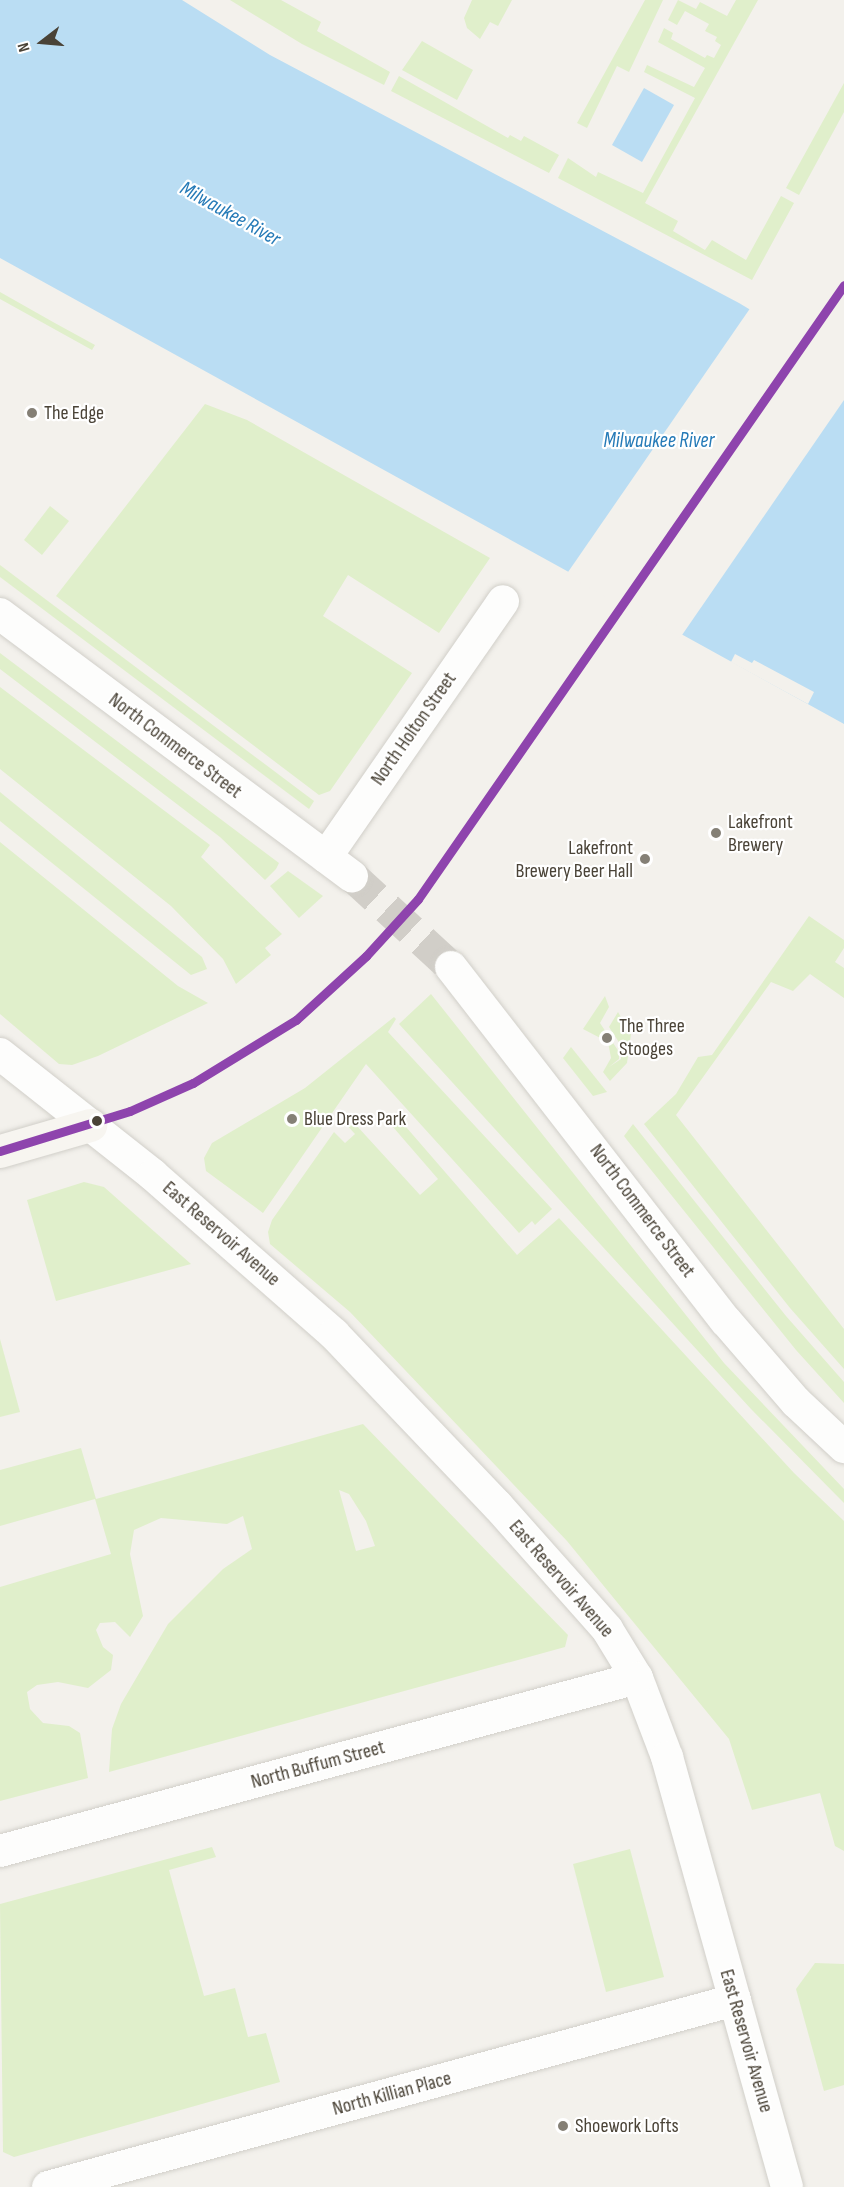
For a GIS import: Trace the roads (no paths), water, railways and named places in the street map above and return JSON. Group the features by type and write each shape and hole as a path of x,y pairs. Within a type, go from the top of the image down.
{"main road":[{"path":"0,1151 90,1125"}],"street":[{"name":"North Holton Street","path":"326,857 503,601"},
{"name":"North Commerce Street","path":"0,614 351,876"},
{"name":"North Commerce Street","path":"451,967 726,1321 796,1402 844,1447"},
{"name":"East Reservoir Avenue","path":"0,1054 153,1174 334,1334 550,1564 607,1629 637,1678 667,1757 787,2187"},
{"name":"North Buffum Street","path":"0,1851 637,1678"},
{"name":"North Killian Place","path":"48,2187 735,2000"}],"water":[{"name":"Milwaukee River","path":"0,0 182,0 270,55 739,303 844,366 844,724 0,258"},
{"path":"644,88 674,105 642,162 612,145"}],"tunnel":[{"path":"352,876 451,967"}],"place":[{"name":"The Edge","path":"32,413"},
{"name":"Lakefront Brewery","path":"716,833"},
{"name":"Lakefront Brewery Beer Hall","path":"645,859"},
{"name":"The Three Stooges","path":"607,1038"},
{"name":"Blue Dress Park","path":"292,1119"},
{"name":"Shoework Lofts","path":"563,2126"}]}
